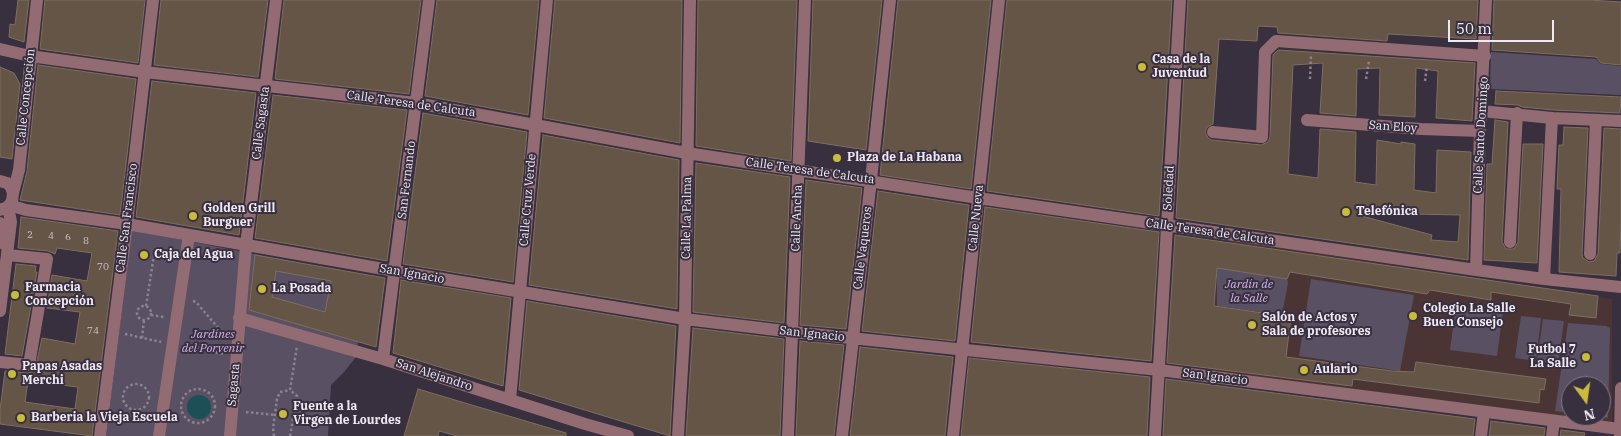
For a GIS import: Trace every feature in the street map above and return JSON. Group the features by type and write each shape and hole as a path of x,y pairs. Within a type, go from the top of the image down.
{"street":[{"name":"Calle Concepción","path":"6,207 12,201 19,170 37,0"},
{"name":"Calle San Francisco","path":"100,436 153,0"},
{"name":"Calle Sagasta","path":"246,245 276,0"},
{"name":"San Fernando","path":"384,359 429,0"},
{"name":"Calle Cruz Verde","path":"510,400 547,0"},
{"name":"Calle La Palma","path":"678,436 685,319 690,0"},
{"name":"Calle Ancha","path":"788,436 805,0"},
{"name":"Calle Vaqueros","path":"842,436 890,0"},
{"name":"Calle Nueva","path":"953,436 1000,0"},
{"name":"Soledad","path":"1155,436 1180,0"},
{"name":"Calle Santo Domingo","path":"1476,270 1486,0"},
{"path":"1213,132 1262,136 1265,52 1276,41 1485,56"},
{"name":"Calle Teresa de Calcuta","path":"0,50 145,72 416,103 687,153 799,171 871,180 978,198 1476,270 1621,287"},
{"path":"1482,111 1552,118 1621,121"},
{"path":"1510,242 1517,113"},
{"path":"1544,279 1552,118"},
{"name":"San Eloy","path":"1307,120 1421,129 1480,131"},
{"path":"1590,254 1596,120"},
{"path":"0,181 12,187 13,192"},
{"path":"0,311 11,222 6,207"},
{"name":"San Ignacio","path":"6,207 127,224 685,319 1158,370 1554,420 1620,432"},
{"path":"0,223 8,255"},
{"path":"159,436 189,235"},
{"name":"Sagasta","path":"230,436 246,245"},
{"path":"0,362 29,365 48,259 8,255"},
{"name":"San Alejandro","path":"239,318 384,359 510,400 583,430 628,436"},
{"path":"1620,432 1621,388"},
{"path":"1481,436 1484,412"},
{"path":"1552,436 1554,420"}],"path":[{"path":"1310,79 1312,43"},
{"path":"1366,79 1371,48"},
{"path":"1426,82 1429,52"},
{"path":"146,306 154,255 187,253"},
{"path":"196,302 225,336"},
{"path":"144,320 140,319 137,313 139,308 146,306"},
{"path":"144,320 148,319 151,313 150,308 146,306"},
{"path":"142,338 144,320"},
{"path":"290,390 299,335"},
{"path":"136,384 145,387 149,394 148,403 142,409 134,411 130,409 122,399 125,390 136,384"},
{"path":"202,389 211,395 214,399 214,410 208,419 197,423 186,418 181,408 181,402 186,393 202,389"},
{"path":"274,436 273,428 277,399 280,392 290,390"},
{"path":"290,390 297,396 290,436"},
{"path":"232,411 275,415"},
{"path":"294,418 328,425"}],"shaded area":[{"name":"Colegio La Salle Buen Consejo","path":"1231,240 1612,299 1612,422 1611,376 1561,376 1561,416 1211,372 1217,266 1226,267"},
{"path":"199,395 207,399 211,407 207,415 199,419 191,415 187,407 191,399"}],"green space":[{"path":"1491,52 1596,59 1601,64 1621,66 1621,95 1490,89"},
{"name":"Jardínes del Porvenir","path":"132,230 341,271 327,315 324,332 358,342 356,357 331,385 328,436 106,436"},
{"name":"Jardín de la Salle","path":"1217,266 1226,267 1228,270 1287,279 1288,283 1282,315 1217,306"},
{"path":"1311,279 1414,295 1400,371 1299,356"},
{"path":"1456,306 1503,312 1497,356 1450,350"},
{"path":"1521,316 1541,318 1536,361 1515,358"},
{"path":"1543,319 1564,321 1558,364 1537,361"},
{"name":"Futbol 7 La Salle","path":"1568,323 1606,326 1610,328 1609,376 1561,376 1561,412 1555,411"}],"building":[{"path":"18,0 29,0 24,42 9,37 10,24 15,25"},
{"path":"45,0 145,0 138,63 40,49"},
{"path":"161,0 268,0 258,77 154,65"},
{"path":"284,0 421,0 409,94 275,79"},
{"path":"437,0 539,0 528,115 425,96"},
{"path":"555,0 682,0 680,143 544,118"},
{"path":"698,0 797,0 791,161 696,146"},
{"path":"813,0 882,0 866,150 808,141"},
{"path":"898,0 991,0 971,189 880,175"},
{"path":"1007,0 1172,0 1159,216 987,191"},
{"path":"1188,0 1478,0 1476,39 1388,34 1387,41 1278,33 1277,27 1258,26 1257,41 1219,39 1213,124 1207,127 1205,132 1208,138 1212,140 1261,145 1268,142 1270,137 1273,55 1278,50 1475,63 1472,121 1436,118 1438,71 1416,68 1415,117 1379,115 1380,68 1357,69 1356,116 1320,113 1323,63 1293,65 1288,174 1318,178 1320,129 1356,132 1355,182 1376,185 1377,140 1415,144 1414,190 1436,193 1437,150 1471,152 1468,260 1176,218","holes":["1362,213 1460,215 1458,242 1431,240 1432,235 1362,216"]},
{"path":"1494,0 1621,2 1621,65 1601,63 1596,57 1492,50"},
{"path":"38,65 136,79 120,215 20,200 27,171"},
{"path":"0,67 14,73 20,84 12,159 0,157"},
{"path":"152,81 256,93 239,235 136,217"},
{"path":"1496,91 1621,97 1620,113 1553,110 1495,104"},
{"path":"273,95 407,110 387,261 255,238"},
{"path":"423,113 527,132 513,282 403,264"},
{"path":"1495,120 1508,122 1502,242 1506,249 1514,249 1518,242 1523,144 1543,144 1537,263 1484,260 1487,164 1492,164"},
{"path":"1564,127 1588,128 1582,254 1583,258 1589,262 1594,261 1598,254 1604,128 1621,129 1621,224 1620,253 1617,253 1616,276 1559,272 1561,189 1557,189 1559,145 1563,145"},
{"path":"543,135 679,160 677,309 529,285"},
{"path":"696,163 790,177 784,323 693,312"},
{"path":"806,180 862,188 846,329 800,325"},
{"path":"878,191 969,205 955,341 862,331"},
{"path":"985,207 1159,232 1151,361 971,342"},
{"path":"21,217 118,231 92,436 0,424 5,371 28,373 35,370 42,338 75,344 80,312 47,308 52,275 87,281 92,253 57,248 55,254 48,251 18,248","holes":["28,381 78,387 75,409 25,402"]},
{"path":"1175,235 1598,296 1596,318 1569,315 1571,304 1491,292 1491,300 1430,290 1427,294 1290,272 1287,279 1217,268 1214,306 1291,317 1286,357 1392,371 1414,372 1416,362 1546,379 1544,390 1540,389 1539,403 1353,379 1352,386 1167,363"},
{"path":"255,255 385,278 376,347 249,310","holes":["276,271 331,281 325,312 272,297"]},
{"path":"16,264 36,266 35,272 37,272 22,356 5,354"},
{"path":"401,280 511,298 503,386 393,353"},
{"path":"527,301 676,326 670,436 519,390"},
{"path":"693,328 784,339 780,436 686,436"},
{"path":"800,341 844,345 834,436 796,436"},
{"path":"860,347 953,357 945,436 850,436"},
{"path":"969,358 1150,377 1147,436 961,436"},
{"path":"1166,379 1475,419 1473,436 1163,436"},
{"path":"418,389 566,433 566,436 457,436 439,431 438,436 404,436"},
{"path":"1491,421 1545,428 1544,436 1489,436"},
{"path":"1561,430 1585,433 1584,436 1560,436"}],"place":[{"name":"Casa de la Juventud","path":"1142,67"},
{"name":"Plaza de La Habana","path":"837,158"},
{"name":"Telefónica","path":"1346,212"},
{"name":"Golden Grill Burguer","path":"193,216"},
{"name":"Caja del Agua","path":"144,255"},
{"name":"La Posada","path":"262,289"},
{"name":"Farmacia Concepción","path":"15,295"},
{"name":"Colegio La Salle Buen Consejo","path":"1413,316"},
{"name":"Salón de Actos y Sala de profesores","path":"1252,325"},
{"name":"Futbol 7 La Salle","path":"1586,357"},
{"name":"Aulario","path":"1304,370"},
{"name":"Papas Asadas Merchi","path":"12,374"},
{"name":"Fuente a la Virgen de Lourdes","path":"283,414"},
{"name":"Barberia la Vieja Escuela","path":"21,418"}]}
